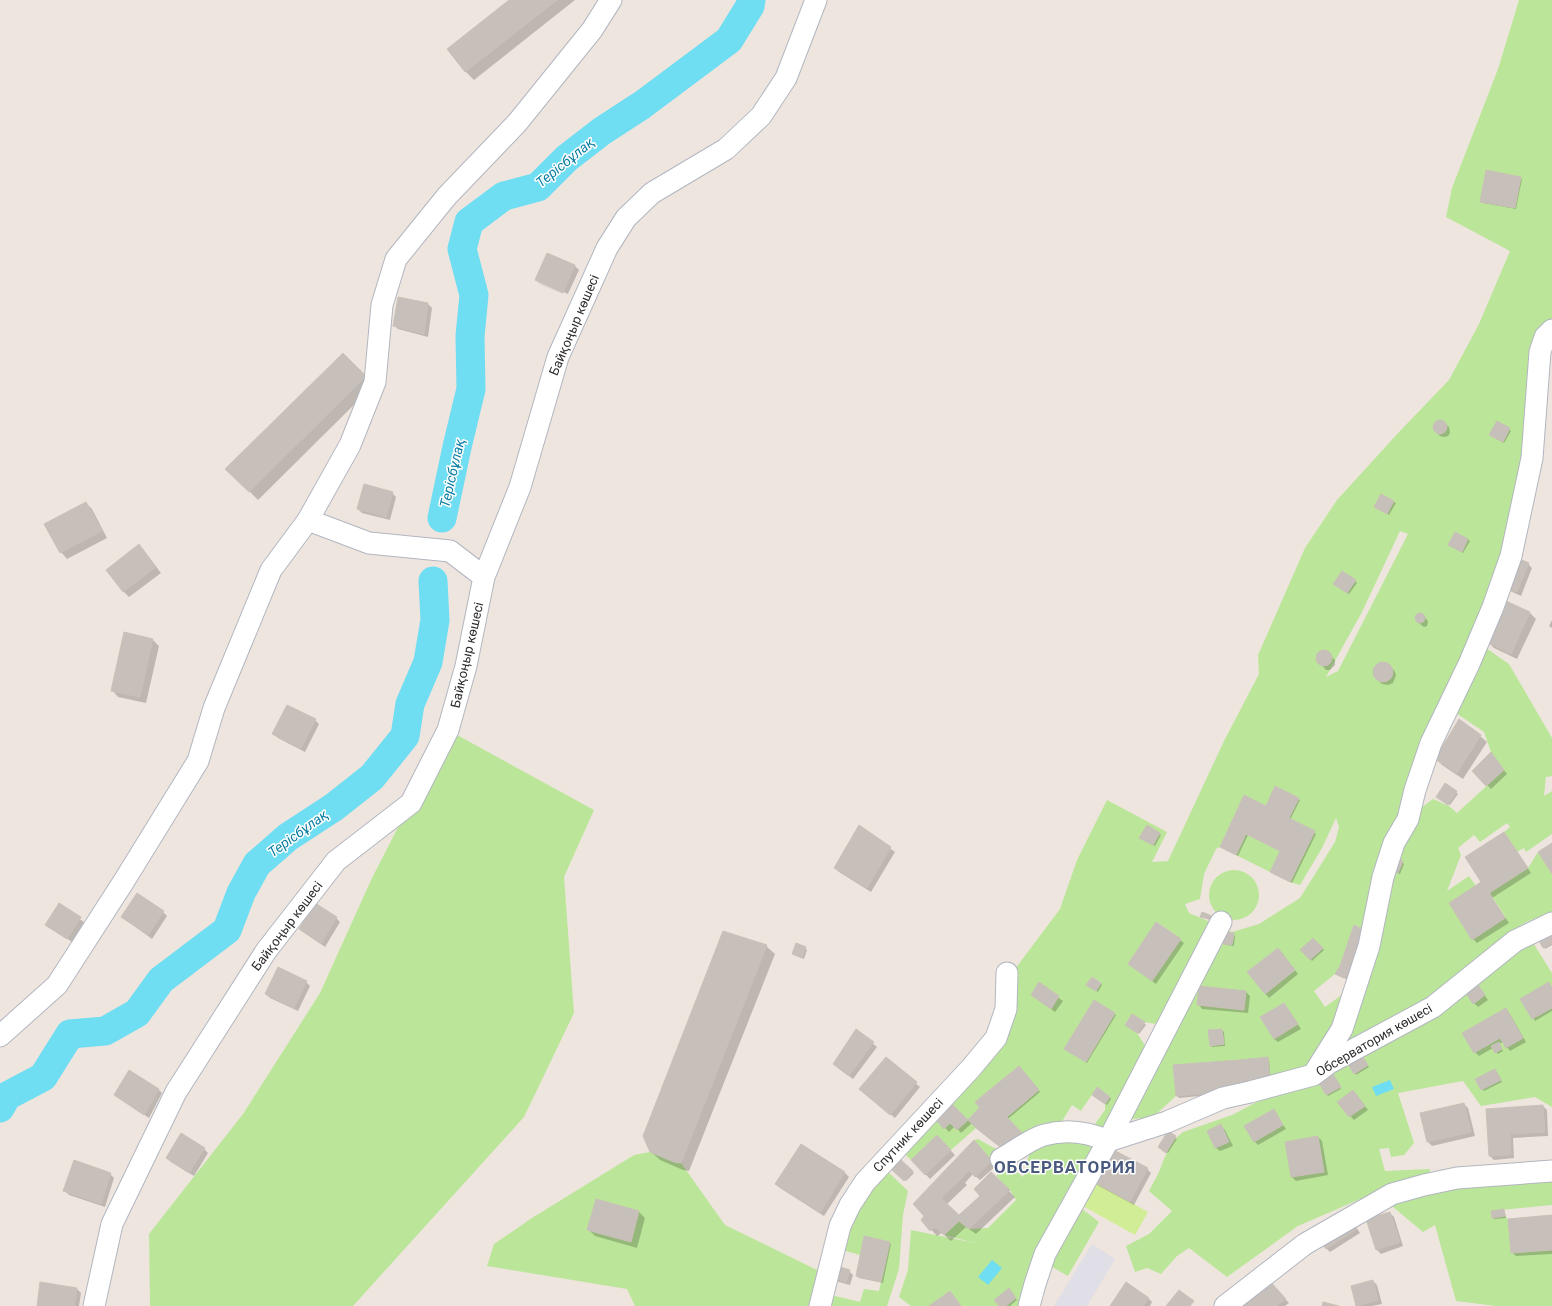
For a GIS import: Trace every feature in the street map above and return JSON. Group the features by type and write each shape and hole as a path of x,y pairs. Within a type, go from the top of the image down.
{"street":[{"path":"0,1036 57,984 124,881 198,761 214,708 271,570 308,520 350,445 375,382 382,305 396,259 447,196 517,123 592,30 611,0"},
{"name":"Байқоңыр көшесі","path":"94,1306 112,1224 176,1092 266,951 336,861 411,803 448,730 466,666 484,577 520,487 558,356 607,248 626,218 652,193 726,149 761,116 786,78 816,0"},
{"path":"1313,1075 1342,1029 1369,946 1383,877 1394,842 1408,819 1415,790 1430,743 1469,664 1493,607 1511,556 1532,458 1540,352 1545,337 1552,330"},
{"path":"308,520 369,543 450,551 484,577"},
{"path":"1029,1306 1045,1254 1108,1141 1221,922"},
{"name":"Обсерватория көшесі","path":"1108,1141 1167,1122 1223,1098 1313,1075 1329,1063 1433,1006 1515,941 1552,923"},
{"name":"Спутник көшесі","path":"820,1306 840,1226 850,1205 864,1182 971,1068 996,1038 1006,1009 1007,973"},
{"path":"1001,1159 1043,1135 1057,1132 1071,1131 1095,1135 1108,1141"},
{"path":"1225,1306 1305,1244 1392,1194 1456,1178 1552,1171"}],"shaded area":[{"path":"1092,1244 1115,1259 1087,1306 1054,1306"}],"green space":[{"path":"1519,0 1552,0 1552,330 1545,337 1540,352 1532,458 1511,556 1493,607 1469,664 1431,743 1415,790 1408,818 1433,799 1449,806 1457,813 1504,770 1491,752 1484,732 1450,709 1483,646 1509,664 1552,738 1552,776 1546,777 1544,796 1552,791 1552,834 1526,852 1524,848 1517,852 1504,832 1510,827 1507,823 1480,842 1474,835 1458,848 1461,855 1447,891 1469,876 1476,886 1449,903 1472,939 1506,918 1490,893 1528,868 1538,852 1552,874 1552,912 1526,922 1488,948 1486,964 1473,973 1471,967 1430,1001 1433,1007 1358,1047 1355,1042 1328,1061 1326,1058 1347,1025 1345,1020 1369,946 1375,913 1364,930 1354,925 1340,966 1335,974 1314,991 1325,1007 1347,991 1349,1000 1339,1028 1317,1065 1270,1080 1268,1058 1173,1065 1176,1096 1153,1117 1123,1120 1173,1027 1199,968 1222,927 1232,932 1259,924 1300,898 1335,842 1339,827 1336,818 1322,848 1300,885 1290,882 1315,831 1289,818 1299,798 1275,786 1266,806 1244,795 1220,847 1216,849 1204,874 1200,899 1185,904 1189,913 1213,923 1171,1003 1155,1024 1145,1022 1132,1014 1125,1024 1137,1033 1147,1047 1142,1068 1107,1130 1095,1124 1105,1110 1105,1104 1110,1097 1097,1087 1081,1111 1072,1105 1061,1123 1040,1124 1023,1134 1007,1117 1039,1090 1019,1066 975,1102 979,1108 968,1120 976,1128 951,1150 937,1135 911,1160 900,1149 931,1114 944,1129 950,1123 957,1130 967,1120 947,1099 976,1070 1007,1029 1013,1011 1012,982 1015,969 1060,909 1077,860 1107,800 1167,832 1152,862 1168,861 1224,741 1259,674 1258,655 1305,548 1337,500 1449,380 1479,324 1510,251 1446,217 1452,188 1498,69","holes":["1400,531 1408,534 1338,671 1326,677 1362,612","1157,922 1181,939 1152,980 1128,964","1278,948 1294,970 1265,994 1247,972","1092,977 1101,982 1096,991 1086,985","1039,983 1059,996 1051,1008 1031,995","1094,1000 1115,1013 1086,1062 1064,1049","1222,1029 1224,1044 1210,1046 1208,1030"]},
{"path":"448,730 594,810 564,877 574,1013 524,1117 353,1306 150,1306 149,1234 243,1114 320,993 372,878"},
{"path":"1246,834 1280,851 1270,872 1236,855"},
{"path":"1234,870 1243,872 1252,877 1257,886 1259,895 1257,904 1252,913 1243,918 1234,920 1225,918 1216,913 1211,904 1209,895 1211,886 1216,877 1225,872"},
{"path":"1530,938 1552,973 1552,1107 1535,1097 1481,1106 1463,1081 1398,1093 1414,1143 1404,1155 1391,1157 1389,1148 1379,1149 1385,1171 1430,1169 1430,1177 1388,1187 1298,1226 1227,1277 1189,1248 1177,1256 1161,1274 1147,1268 1135,1272 1126,1246 1149,1234 1172,1211 1149,1191 1168,1150 1178,1136 1183,1132 1232,1115 1274,1093 1316,1078 1326,1095 1340,1087 1330,1069 1345,1059 1354,1074 1368,1065 1359,1051 1462,987 1473,1003 1485,995 1474,979","holes":["1500,1038 1523,1038 1506,1047","1475,1080 1501,1080 1481,1090"]},
{"path":"978,1139 1003,1153 992,1161 974,1140"},
{"path":"1033,1140 1102,1144 1032,1268 1024,1285 1018,1306 961,1306 950,1291 929,1306 911,1306 899,1297 908,1270 911,1230 975,1243 944,1235 959,1221 969,1229 988,1228 1016,1200 1010,1190 996,1176 1008,1164 1023,1177"},
{"path":"650,1152 674,1162 681,1163 725,1225 819,1271 812,1306 635,1306 627,1289 487,1266 494,1244 532,1218 634,1155"},
{"path":"884,1168 908,1191 903,1215 899,1269 887,1306 823,1306 827,1294 860,1302 864,1289 879,1291 890,1242 864,1236 860,1255 839,1249 844,1228"},
{"path":"1552,1175 1552,1205 1491,1211 1492,1218 1505,1216 1508,1219 1511,1252 1552,1250 1552,1306 1496,1306 1456,1301 1435,1225 1423,1232 1387,1202 1397,1197"},
{"path":"1094,1182 1148,1212 1135,1235 1081,1205"},
{"path":"1077,1205 1099,1222 1068,1276 1047,1264"}],"water":[{"path":"1390,1080 1394,1089 1376,1096 1372,1087"},
{"path":"992,1260 1002,1268 988,1285 978,1277"}],"building":[{"path":"509,0 557,0 465,72 447,49"},
{"path":"1486,170 1521,177 1515,208 1480,202"},
{"path":"547,253 575,265 563,293 535,280"},
{"path":"398,297 428,303 424,334 393,326"},
{"path":"343,353 366,376 249,492 225,469"},
{"path":"1437,420 1443,420 1447,424 1447,430 1443,434 1437,434 1433,430 1433,424"},
{"path":"1497,421 1510,428 1503,442 1489,435"},
{"path":"364,484 393,492 386,517 357,509"},
{"path":"1381,494 1394,501 1387,514 1374,507"},
{"path":"86,502 102,531 60,553 44,524"},
{"path":"1455,532 1468,539 1462,552 1448,545"},
{"path":"139,544 156,567 123,592 106,570"},
{"path":"1515,557 1529,563 1517,592 1502,587"},
{"path":"1342,571 1356,580 1347,593 1333,584"},
{"path":"1506,601 1530,612 1511,654 1487,642"},
{"path":"1418,613 1422,613 1424,614 1424,622 1418,623 1415,620 1415,616"},
{"path":"124,632 153,639 140,697 111,691"},
{"path":"1321,650 1327,650 1332,655 1330,664 1327,666 1321,666 1316,661 1316,655"},
{"path":"1383,662 1390,665 1393,672 1390,679 1383,682 1376,679 1373,672 1376,665"},
{"path":"287,705 316,719 301,748 272,734"},
{"path":"1459,719 1481,735 1457,773 1435,759"},
{"path":"1491,752 1504,770 1486,786 1472,771"},
{"path":"1445,783 1457,791 1448,805 1436,797"},
{"path":"1275,786 1299,798 1289,818 1315,831 1290,882 1270,872 1280,851 1246,834 1236,855 1220,847 1244,795 1266,806"},
{"path":"859,825 891,847 867,888 834,868"},
{"path":"1147,825 1160,833 1153,845 1139,838"},
{"path":"1504,832 1528,868 1489,893 1505,918 1472,940 1449,903 1481,882 1465,857"},
{"path":"1552,843 1552,874 1538,852"},
{"path":"1394,858 1403,861 1398,873 1389,870"},
{"path":"137,893 164,911 148,935 121,917"},
{"path":"59,903 81,917 67,939 45,925"},
{"path":"315,903 337,917 321,944 299,929"},
{"path":"1202,912 1210,915 1209,919 1200,917"},
{"path":"1156,922 1181,939 1152,981 1128,964"},
{"path":"1354,925 1364,930 1353,970 1344,978 1335,974 1340,966"},
{"path":"1552,926 1552,943 1543,948 1536,935"},
{"path":"723,931 767,945 681,1163 674,1162 650,1152 643,1136"},
{"path":"1225,932 1234,933 1232,945 1223,944"},
{"path":"1313,938 1323,948 1310,960 1300,950"},
{"path":"796,943 806,947 802,958 792,954"},
{"path":"1278,948 1295,970 1265,994 1247,972"},
{"path":"278,967 307,981 294,1008 265,994"},
{"path":"1092,977 1101,983 1096,991 1086,985"},
{"path":"1474,979 1485,995 1473,1004 1462,987"},
{"path":"1039,982 1059,996 1051,1009 1031,995"},
{"path":"1549,982 1552,988 1552,1008 1532,1019 1520,999"},
{"path":"1199,986 1246,991 1244,1010 1197,1005"},
{"path":"1094,1000 1115,1013 1086,1062 1064,1049"},
{"path":"1284,1003 1298,1024 1274,1039 1260,1017"},
{"path":"1506,1008 1523,1038 1506,1048 1500,1038 1474,1053 1462,1033"},
{"path":"1132,1014 1145,1022 1137,1033 1125,1025"},
{"path":"856,1029 874,1042 849,1076 833,1064"},
{"path":"1222,1029 1224,1044 1210,1046 1208,1030"},
{"path":"1499,1042 1502,1049 1495,1053 1491,1046"},
{"path":"1359,1051 1368,1065 1354,1074 1345,1059"},
{"path":"886,1057 917,1082 890,1115 859,1089"},
{"path":"1268,1057 1270,1080 1240,1083 1239,1060"},
{"path":"1239,1060 1241,1090 1176,1096 1173,1065"},
{"path":"1019,1066 1039,1090 995,1127 975,1102"},
{"path":"1330,1069 1341,1087 1326,1095 1316,1078"},
{"path":"1495,1069 1501,1080 1481,1090 1475,1079"},
{"path":"129,1070 159,1089 144,1115 114,1095"},
{"path":"1097,1087 1110,1097 1105,1104 1092,1095"},
{"path":"1353,1090 1365,1106 1349,1117 1337,1102"},
{"path":"947,1099 968,1120 957,1130 950,1123 944,1129 931,1114"},
{"path":"1464,1103 1471,1132 1427,1142 1420,1113"},
{"path":"1543,1105 1545,1132 1510,1134 1511,1155 1489,1156 1486,1109"},
{"path":"979,1108 995,1127 1007,1117 1023,1134 1004,1150 968,1120"},
{"path":"1274,1109 1283,1125 1254,1142 1244,1126"},
{"path":"1221,1124 1229,1142 1215,1148 1207,1131"},
{"path":"1168,1131 1176,1136 1166,1153 1158,1147"},
{"path":"181,1133 205,1148 189,1173 166,1158"},
{"path":"937,1135 951,1150 925,1175 911,1160"},
{"path":"1318,1136 1324,1172 1291,1177 1285,1142"},
{"path":"974,1140 992,1161 975,1177 969,1170 962,1178 950,1165"},
{"path":"801,1144 845,1172 820,1213 775,1184"},
{"path":"1110,1148 1148,1168 1130,1202 1094,1182"},
{"path":"900,1159 913,1171 904,1181 891,1169"},
{"path":"74,1160 111,1173 101,1204 63,1191"},
{"path":"950,1165 962,1178 941,1198 959,1215 980,1196 974,1189 991,1172 1010,1190 969,1229 959,1221 944,1235 935,1227 930,1231 921,1220 924,1216 913,1204"},
{"path":"596,1199 639,1211 631,1242 587,1230"},
{"path":"1504,1209 1505,1216 1492,1218 1491,1211"},
{"path":"1390,1212 1400,1242 1376,1250 1366,1219"},
{"path":"1552,1215 1552,1250 1511,1253 1508,1219"},
{"path":"1350,1219 1357,1229 1326,1249 1319,1239"},
{"path":"864,1236 890,1242 881,1282 856,1276"},
{"path":"837,1266 850,1270 846,1282 834,1278"},
{"path":"1267,1278 1286,1299 1276,1306 1245,1306 1240,1301"},
{"path":"1373,1280 1378,1300 1356,1306 1351,1286"},
{"path":"40,1282 77,1288 74,1306 37,1306"},
{"path":"1126,1282 1149,1298 1143,1306 1110,1306"},
{"path":"1009,1288 1016,1298 1006,1306 999,1306 994,1300"},
{"path":"1179,1290 1194,1301 1190,1306 1166,1306"},
{"path":"950,1291 961,1306 929,1306"},
{"path":"1323,1302 1339,1306 1322,1306"}],"waterway":[{"name":"Терісбұлақ","path":"442,518 471,389 470,336 474,295 462,249 469,222 504,196 538,187 567,158 602,131 642,105 729,40 750,6 751,0"},
{"name":"Терісбұлақ","path":"0,1108 7,1096 43,1077 70,1034 105,1031 137,1013 161,980 227,930 241,893 257,864 288,837 334,807 372,777 405,736 410,704 428,662 435,620 433,581"}],"district":[{"name":"ОБСЕРВАТОРИЯ","path":"1065,1167"}]}
